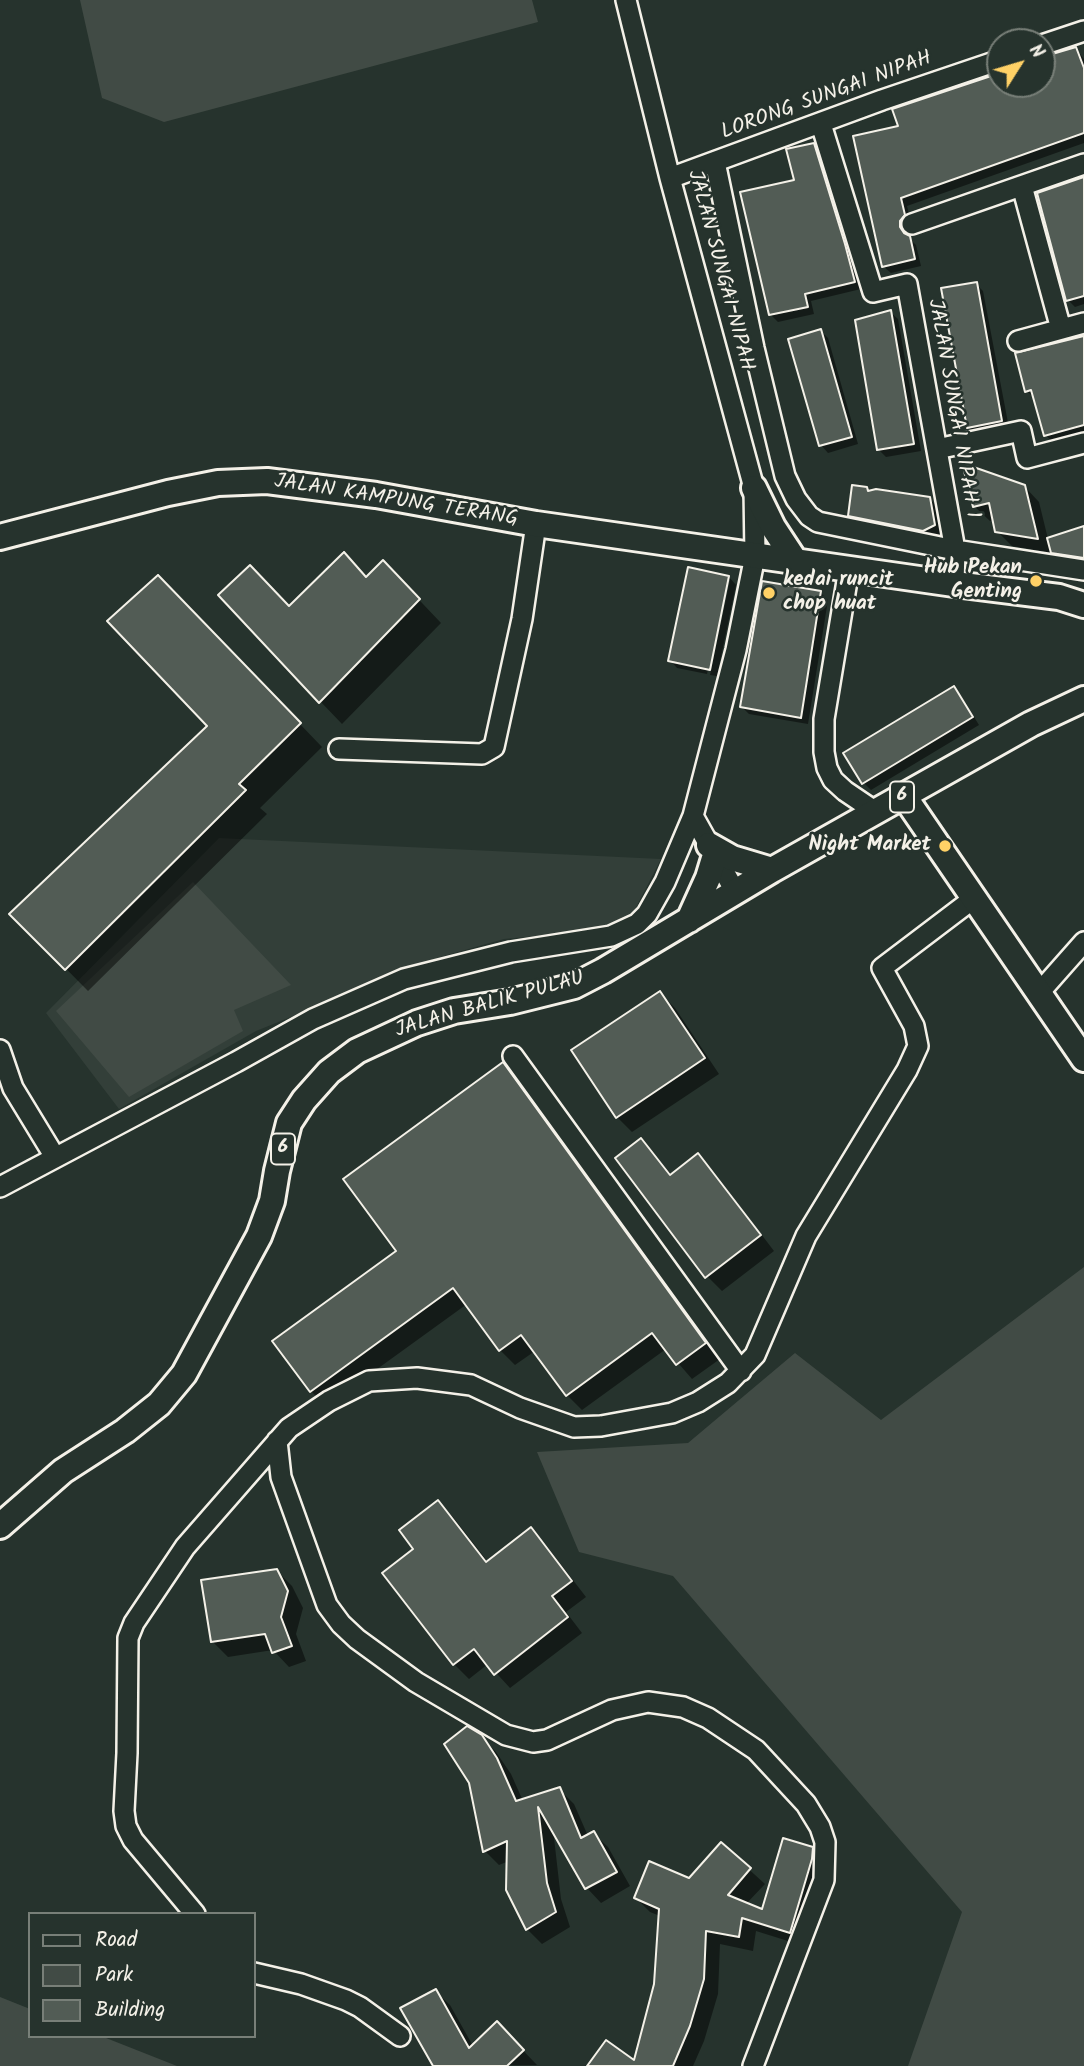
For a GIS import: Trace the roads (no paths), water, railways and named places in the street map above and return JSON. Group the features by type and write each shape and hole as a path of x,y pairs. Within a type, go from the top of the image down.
{"main road":[{"name":"JALAN KAMPUNG TERANG","path":"0,537 168,493 218,483 267,481 376,495 536,524 1059,597 1084,605"},
{"path":"754,488 773,527 796,562"},
{"path":"1059,597 1084,619"},
{"name":"JALAN BALIK PULAU","path":"0,1525 63,1471 125,1431 159,1404 184,1374 259,1236 272,1201 289,1123 303,1100 329,1072 358,1051 417,1023 454,1012 574,986 772,870 1031,724 1084,699"},
{"path":"904,796 1084,1059"},
{"path":"689,920 708,878 712,850 772,870"}],"street":[{"name":"JALAN SUNGAI NIPAH","path":"0,1187 313,1019 404,979 511,952 611,936 637,924 647,914 670,872 691,820 736,650 755,556 754,488 670,178 626,0"},
{"path":"1056,40 1084,31"},
{"name":"LORONG SUNGAI NIPAH","path":"670,178 986,65"},
{"name":"JALAN SUNGAI NIPAH 1","path":"821,124 873,292 907,284 955,550 954,584"},
{"path":"715,162 754,348 785,476 796,499 809,516 818,522 955,550 1084,570"},
{"path":"912,224 1084,164"},
{"path":"1022,186 1061,329"},
{"path":"1018,341 1084,323"},
{"path":"937,449 1021,431 1027,458 1084,443"},
{"path":"338,749 482,754 494,747 522,619 536,524"},
{"path":"849,569 824,719 824,752 833,780 876,812"},
{"path":"691,820 712,850 736,893"},
{"path":"193,1912 142,1851 126,1826 124,1811 128,1638 153,1592 185,1546 277,1441 302,1418 369,1381 417,1378 471,1385 520,1408 574,1427 601,1426 671,1413 698,1402 728,1383 755,1355 806,1236 901,1081 918,1046 914,1026 882,968 973,899"},
{"path":"1038,994 1084,942"},
{"path":"0,1050 13,1088 55,1157"},
{"path":"513,1056 741,1371"},
{"path":"277,1441 281,1477 327,1605 357,1639 416,1682 506,1735 533,1742 547,1740 612,1710 648,1702 683,1707 708,1718 756,1750 806,1804 820,1827 825,1842 824,1880 753,2066"},
{"path":"256,1973 301,1984 346,2000 400,2036"}],"place":[{"name":"Hub Pekan Genting","path":"1036,581"},
{"name":"kedai runcit chop huat","path":"769,593"},
{"name":"Night Market","path":"945,846"}]}
